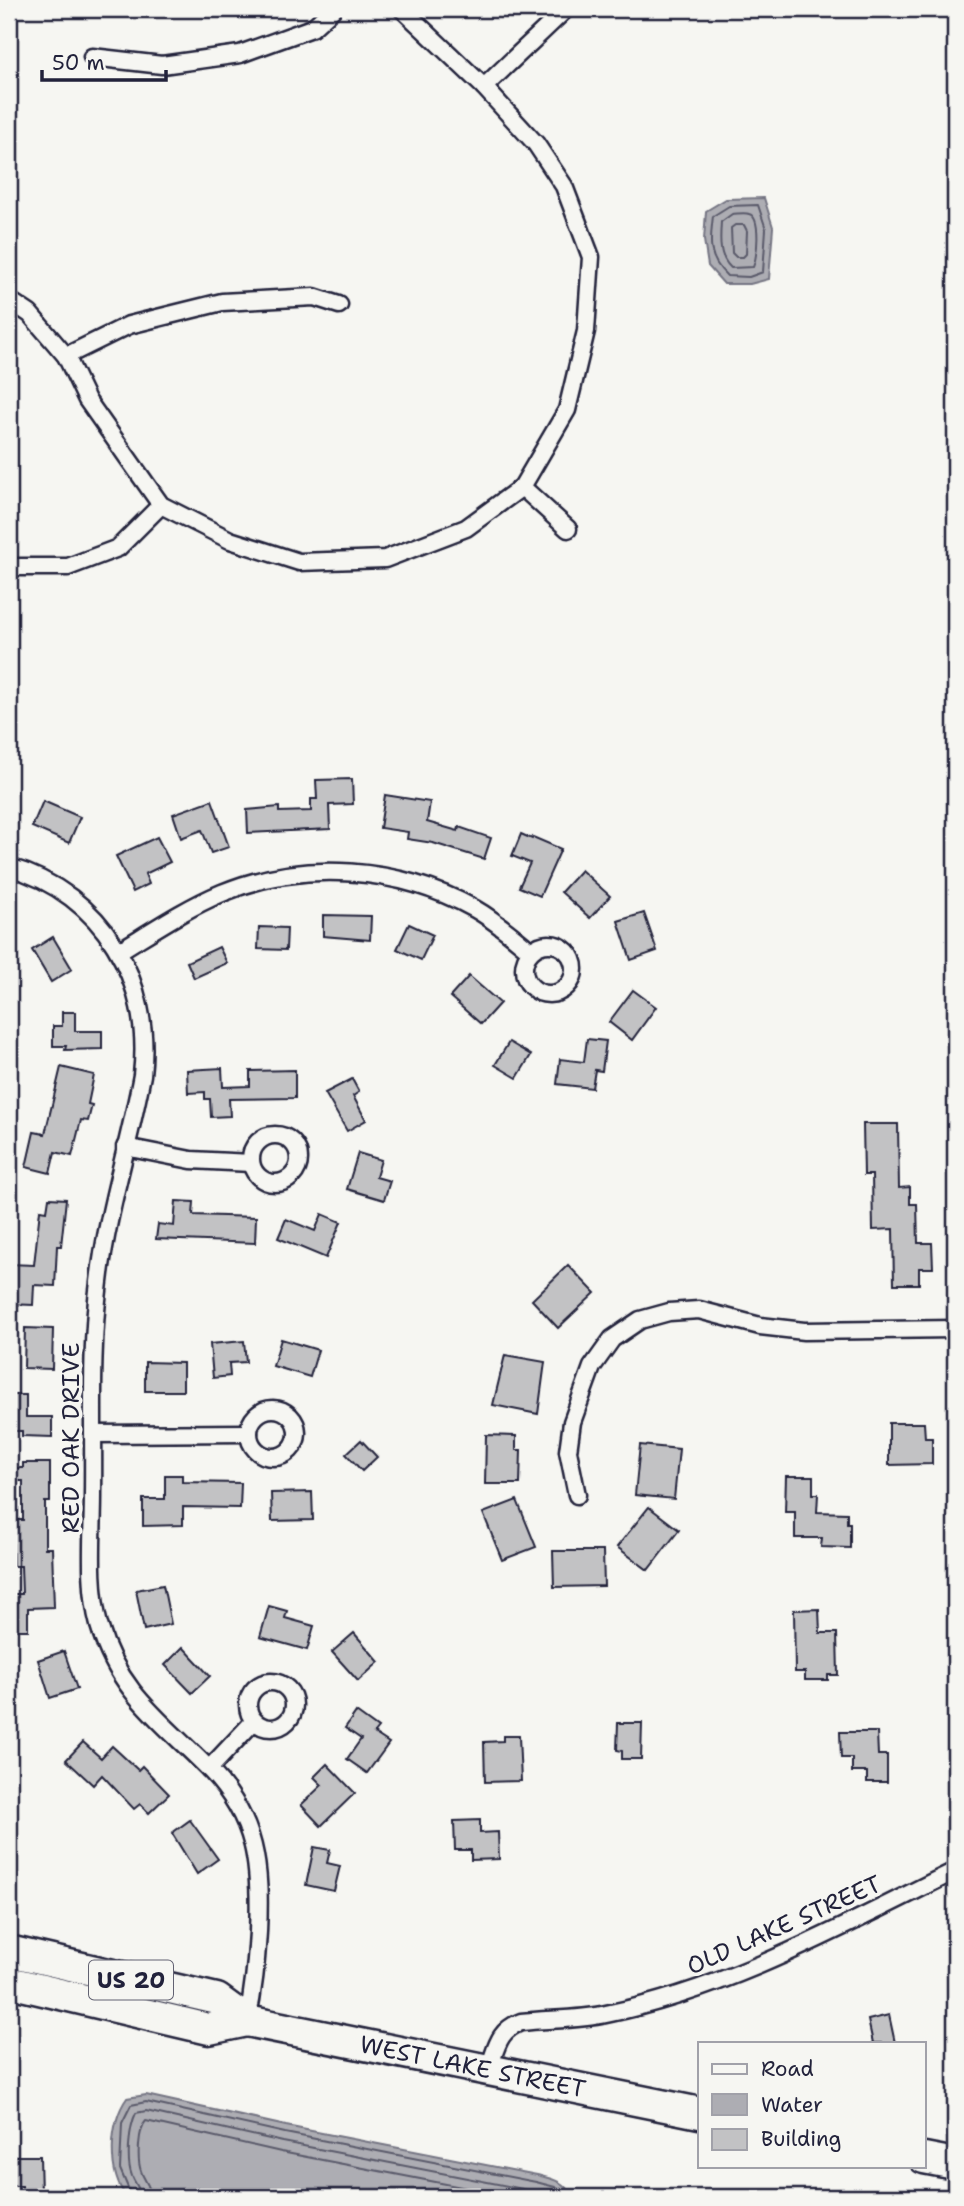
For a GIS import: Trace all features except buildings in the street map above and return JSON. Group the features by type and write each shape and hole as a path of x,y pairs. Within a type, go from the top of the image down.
{"highway":[{"name":"WEST LAKE STREET","path":"9,1951 217,1999 247,2021"},
{"name":"WEST LAKE STREET","path":"9,1982 209,2029 247,2021 698,2113"},
{"path":"926,2158 955,2164"}],"street":[{"path":"92,57 162,65 240,54 312,27 333,9"},
{"path":"9,300 30,314 66,356 87,400 160,505 230,540 299,562 385,559 466,528 522,486 567,410 586,331 591,257 564,186 536,144 484,87 402,9"},
{"path":"484,87 566,9"},
{"path":"66,356 129,325 222,302 314,297 339,305"},
{"path":"522,486 568,529"},
{"path":"9,567 68,567 118,548 160,505"},
{"name":"RED OAK DRIVE","path":"9,867 38,878 70,898 92,917 119,951 138,996 144,1035 142,1075 108,1219 98,1284 93,1374 94,1587 99,1623 106,1647 123,1680 136,1698 209,1769 245,1822 257,1863 258,1917 256,1979 247,2021"},
{"path":"119,951 197,905 239,887 290,875 338,871 400,879 446,895 496,922 531,951"},
{"path":"125,1147 191,1160 251,1163"},
{"path":"578,1495 568,1451 572,1422 592,1367 612,1339 640,1320 669,1312 699,1310 760,1326 804,1331 955,1329"},
{"path":"94,1434 249,1433"},
{"path":"209,1769 254,1721"},
{"name":"OLD LAKE STREET","path":"488,2070 503,2032 521,2022 604,2015 676,1996 732,1977 955,1871"}],"water":[{"path":"764,198 773,227 769,279 750,284 724,284 708,266 704,240 706,211 726,199"},
{"path":"146,2095 286,2126 537,2175 562,2184 572,2197 127,2197 113,2162 114,2134 121,2108 127,2098"}]}
